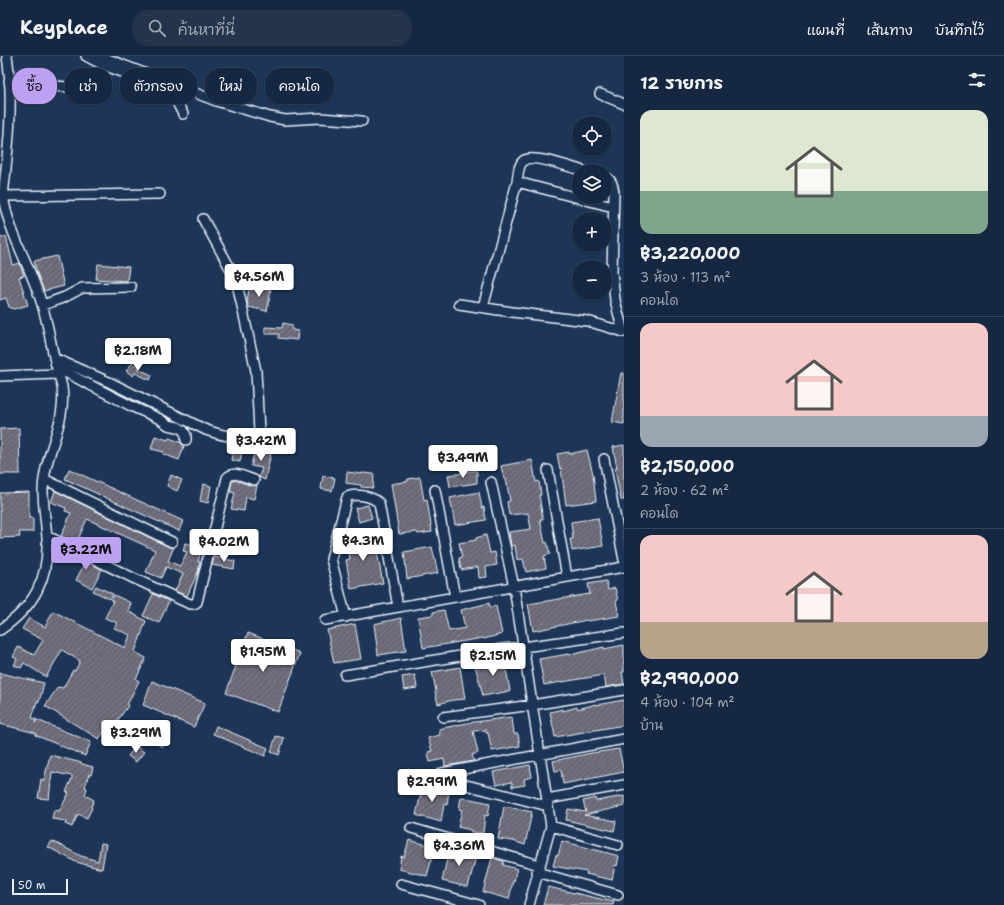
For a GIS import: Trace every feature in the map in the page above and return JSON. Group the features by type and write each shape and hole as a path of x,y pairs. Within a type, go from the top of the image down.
{"street":[{"path":"0,630 25,609 42,583 46,564 47,536 43,503 44,479 61,419 62,387 57,371 43,305 10,225 3,196 3,161 9,119 9,82 4,70 7,56"},
{"path":"86,56 103,65 169,89 183,114"},
{"path":"100,56 216,100 270,117 285,120 320,118 362,121"},
{"path":"9,82 65,87"},
{"path":"600,94 624,104"},
{"path":"483,308 522,161 527,158 545,160 572,168"},
{"path":"517,182 572,195"},
{"path":"612,182 614,192 612,282 615,300 624,332"},
{"path":"3,196 160,194"},
{"path":"605,204 613,207"},
{"path":"54,358 109,382 206,430 246,439 253,439 257,436 259,432 256,371 238,288 235,277 203,219"},
{"path":"43,305 65,297 82,288 131,287"},
{"path":"458,304 587,321 624,332"},
{"path":"0,376 57,371 160,419 168,425 178,427 183,430 186,435 186,440"},
{"path":"604,459 624,560"},
{"path":"548,470 567,577"},
{"path":"47,536 137,580 190,604 194,604 197,602 227,478 229,475 234,474 254,480"},
{"path":"44,479 172,542"},
{"path":"491,482 514,587 551,826 529,905"},
{"path":"435,490 455,597"},
{"path":"346,617 331,559 347,497 353,495 375,499 379,503 398,607"},
{"path":"325,620 624,567"},
{"path":"345,675 502,649 624,633"},
{"path":"443,718 624,690"},
{"path":"624,739 442,773 441,776 443,779 548,803 624,785"},
{"path":"551,826 618,845"},
{"path":"411,828 618,894"},
{"path":"401,884 479,905"}],"building":[{"path":"6,236 13,265 20,263 24,276 19,277 28,305 14,309 9,307 6,298 0,300 0,238"},
{"path":"57,256 64,286 44,291 34,261"},
{"path":"98,264 129,267 127,281 96,279"},
{"path":"250,285 271,290 267,311 248,307 247,300"},
{"path":"283,323 292,325 292,330 298,331 297,340 278,338 279,334 265,334 265,327 282,328"},
{"path":"132,363 139,368 138,369 152,375 150,380 135,373 133,376 126,371"},
{"path":"621,373 624,373 624,424 612,422"},
{"path":"19,428 20,474 0,474 0,429"},
{"path":"155,436 168,440 169,438 180,442 184,446 179,460 163,454 164,452 151,449"},
{"path":"234,444 243,445 240,462 231,460"},
{"path":"624,445 624,500 621,500 615,469 617,468 613,447"},
{"path":"255,449 271,453 265,480 259,477 262,468 251,466"},
{"path":"587,450 593,474 596,501 566,505 561,468 560,469 557,454 569,452 569,454"},
{"path":"532,460 536,482 539,481 541,495 539,495 543,519 540,519 545,543 547,542 550,554 544,556 546,568 526,572 523,559 517,560 515,545 511,546 509,532 531,529 528,513 509,515 507,502 510,501 506,479 504,479 501,466"},
{"path":"69,469 183,521 179,531 65,479"},
{"path":"466,471 477,471 477,483 450,487 448,475 466,473"},
{"path":"347,472 374,474 373,488 361,487 361,485 346,483"},
{"path":"171,475 182,480 177,491 167,486"},
{"path":"323,476 335,478 332,491 321,489"},
{"path":"420,477 424,500 427,499 432,532 399,534 391,484"},
{"path":"235,480 252,486 257,485 254,499 246,497 244,511 231,509 235,493 230,492 232,481"},
{"path":"203,484 211,486 208,503 200,501"},
{"path":"55,491 169,547 174,547 168,561 180,566 187,552 183,551 185,543 202,547 198,562 200,562 198,572 187,596 175,591 183,574 166,567 161,578 146,572 155,550 87,519 79,537 96,545 93,552 61,536 71,513 65,511 66,508 51,502"},
{"path":"29,492 29,518 33,518 33,532 19,532 20,537 0,538 0,493"},
{"path":"479,492 482,508 484,507 486,520 455,525 450,498"},
{"path":"368,505 372,518 359,522 355,508"},
{"path":"598,518 603,546 572,551 570,539 573,539 571,522"},
{"path":"220,531 239,535 237,547 217,543"},
{"path":"373,532 383,583 351,589 346,560 350,559 346,540"},
{"path":"486,535 490,553 495,552 497,565 486,567 487,577 479,578 478,567 461,570 459,558 462,557 459,543 476,540 476,538"},
{"path":"432,547 438,573 407,579 404,552"},
{"path":"63,550 102,569 92,588 76,580 84,564 61,554"},
{"path":"214,557 235,561 234,569 212,565"},
{"path":"606,581 608,590 615,588 618,600 616,601 619,616 587,620 533,631 528,604 590,594 588,584"},
{"path":"96,586 113,594 110,599 93,591"},
{"path":"153,594 169,601 159,623 143,616"},
{"path":"114,595 131,603 128,611 146,621 135,652 146,658 136,679 139,681 127,705 128,706 112,728 108,725 99,739 45,706 58,687 63,688 80,661 62,650 46,677 24,663 21,668 14,665 17,659 13,657 18,647 34,655 43,640 22,629 29,618 45,627 53,611 125,648 130,635 114,628 117,623 105,618 113,601 111,601"},
{"path":"489,603 490,607 496,606 502,634 484,639 423,648 418,617 433,615 433,612 444,610 449,631 465,628 461,610"},
{"path":"401,618 406,651 378,655 374,624"},
{"path":"355,624 361,659 334,663 327,630"},
{"path":"248,633 300,653 278,712 226,693"},
{"path":"624,645 624,672 622,672 624,684 606,687 604,675 544,685 539,659 570,655 604,647 604,649"},
{"path":"504,657 510,691 483,696 475,665 491,662 491,659"},
{"path":"460,667 465,699 453,700 438,704 432,672"},
{"path":"0,673 44,683 39,702 37,701 32,718 36,719 35,723 37,720 91,742 85,756 35,735 36,733 0,724"},
{"path":"415,675 417,688 404,690 402,677"},
{"path":"152,681 205,703 194,727 143,705"},
{"path":"624,700 624,725 555,737 550,712 563,709 563,711 577,707 578,709 596,704"},
{"path":"512,717 514,734 518,734 520,746 492,751 486,730 473,731 478,753 472,755 474,761 445,766 444,759 430,762 428,752 432,751 428,738 440,735 439,729 467,723"},
{"path":"216,726 268,748 265,756 213,734"},
{"path":"159,729 170,736 162,747 152,740"},
{"path":"276,736 284,738 279,755 271,752"},
{"path":"136,746 144,752 136,762 128,756"},
{"path":"619,749 624,772 563,784 561,770 555,771 553,761"},
{"path":"50,755 93,767 85,787 87,788 85,795 94,800 91,807 92,808 87,818 78,814 72,827 65,824 66,821 52,819 54,810 59,811 69,793 66,792 72,776 52,772 49,799 38,798 41,779 44,780"},
{"path":"530,765 532,777 524,779 525,785 512,787 512,782 496,785 493,772"},
{"path":"423,785 449,791 447,805 444,804 441,822 416,815"},
{"path":"624,796 624,806 584,815 616,821 614,831 566,820 568,809 586,812 583,801 595,798 596,801"},
{"path":"461,797 490,803 488,816 485,815 483,833 471,832 471,830 458,827 462,810 459,809"},
{"path":"504,806 532,812 525,845 513,841 498,839"},
{"path":"409,840 435,847 427,876 399,869 401,856 404,857"},
{"path":"52,841 81,856 98,861 101,843 106,844 102,869 76,862 48,847"},
{"path":"562,841 619,856 617,866 615,865 612,880 586,874 587,872 553,866 556,855 558,856"},
{"path":"450,846 477,853 468,887 442,881"},
{"path":"492,858 504,861 503,865 517,869 509,899 483,892"},
{"path":"548,887 614,902 613,905 543,905"}]}
